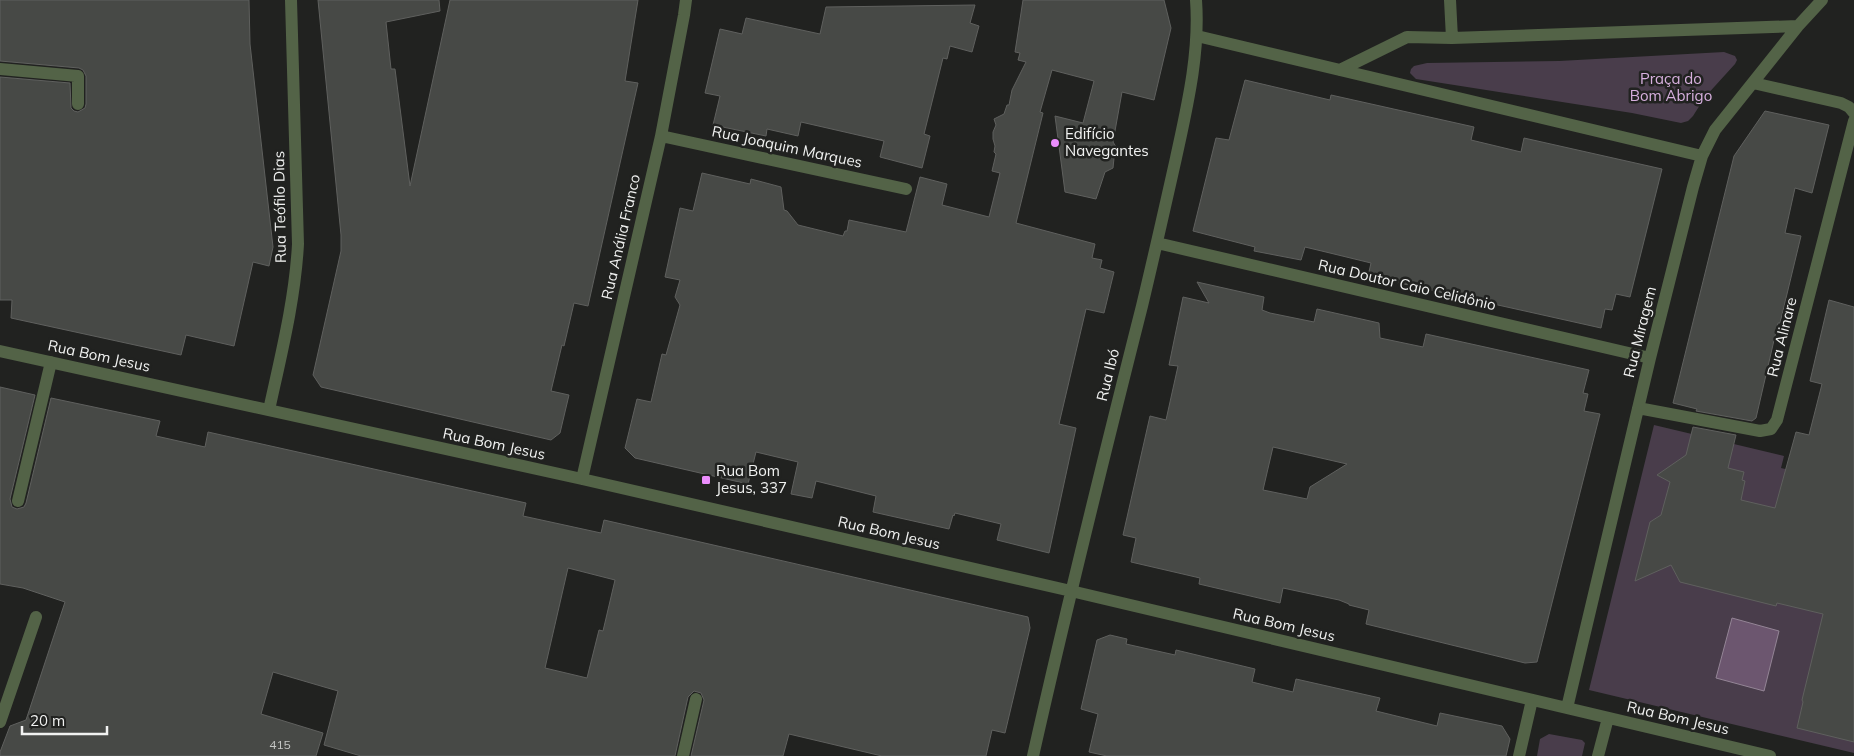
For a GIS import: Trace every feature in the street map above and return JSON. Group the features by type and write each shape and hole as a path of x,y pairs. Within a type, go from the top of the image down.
{"street":[{"name":"Rua Teófilo Dias","path":"269,410 297,277 298,252 291,0"},
{"name":"Rua Anália Franco","path":"582,480 661,136 686,0"},
{"name":"Rua Ibó","path":"1033,756 1184,124 1197,36 1196,0"},
{"path":"1450,0 1452,38"},
{"name":"Rua Miragem","path":"1567,708 1650,358 1702,156 1716,130 1798,26 1822,0"},
{"path":"1340,70 1407,37 1452,38 1798,26"},
{"path":"1197,36 1702,156"},
{"path":"0,69 78,76 78,104"},
{"path":"1753,83 1841,104 1854,113"},
{"name":"Rua Alinare","path":"1638,408 1760,432 1771,429 1777,420 1854,121"},
{"name":"Rua Joaquim Marques","path":"661,136 906,189"},
{"name":"Rua Doutor Caio Celidônio","path":"1157,243 1650,358"},
{"name":"Rua Bom Jesus","path":"0,351 1071,591 1770,756"},
{"path":"18,501 50,362"},
{"path":"0,722 36,617"},
{"path":"683,756 696,699"},
{"path":"1518,756 1532,700"},
{"path":"1598,756 1608,718"}],"green space":[{"name":"Praça do Bom Abrigo","path":"1724,52 1735,56 1737,60 1735,64 1705,97 1693,116 1688,121 1681,123 1632,113 1416,79 1410,73 1414,66 1427,63 1559,61"},
{"path":"1654,425 1784,456 1781,468 1854,485 1854,753 1589,690"},
{"path":"1549,734 1582,740 1585,743 1582,756 1537,756 1540,739"}],"shaded area":[{"path":"1732,618 1779,631 1764,691 1716,678"}],"building":[{"path":"0,0 249,0 250,44 273,247 269,266 253,262 234,346 186,335 181,355 11,318 12,300 0,300 0,77 70,83 71,108 78,112 85,108 86,104 86,76 83,70 79,68 0,61"},
{"path":"318,0 439,0 440,11 386,22 391,69 395,69 410,186 450,0 638,0 625,81 638,83 588,306 574,303 564,346 562,345 551,391 569,395 560,433 551,440 321,387 313,375 341,251"},
{"path":"1023,0 1164,0 1171,28 1154,100 1122,92 1113,142 1118,150 1114,158 1113,168 1105,172 1096,199 1065,192 1055,116 1083,123 1094,81 1052,70 1040,112 1043,113 1016,223 1095,244 1092,258 1102,260 1100,268 1114,272 1104,313 1086,309 1059,424 1076,428 1049,553 997,540 1001,524 955,513 949,529 873,512 876,496 816,481 812,498 791,494 798,462 756,452 748,484 635,458 625,448 637,399 651,402 662,354 666,355 680,305 675,297 680,280 665,277 680,208 693,211 702,173 750,184 751,179 781,187 784,210 787,211 798,225 843,236 845,231 847,231 849,220 906,232 920,177 947,184 942,205 989,217 1000,173 992,171 996,154 994,152 993,139 996,125 994,119 1004,114 1007,105 1009,105 1012,90 1026,62 1018,60 1020,53 1015,52"},
{"path":"975,5 970,23 979,26 972,52 950,46 947,59 943,58 924,134 930,136 922,168 880,157 884,141 801,122 798,136 767,129 766,136 713,125 720,96 705,93 720,29 742,34 746,18 820,34 826,7"},
{"path":"1245,80 1330,100 1331,95 1474,127 1471,140 1521,152 1524,138 1662,169 1630,297 1616,294 1612,310 1605,309 1601,328 1368,276 1371,263 1305,247 1301,260 1254,251 1255,247 1193,231 1216,138 1229,140"},
{"path":"1765,111 1829,125 1812,193 1795,188 1785,233 1801,236 1756,418 1752,421 1696,411 1697,409 1673,403 1734,156"},
{"path":"1197,282 1264,297 1262,310 1270,313 1314,322 1317,309 1379,323 1380,338 1423,347 1426,334 1589,370 1583,393 1588,394 1584,411 1600,414 1537,662 1525,663 1366,624 1369,610 1349,605 1339,600 1283,588 1280,603 1199,584 1200,578 1131,562 1136,538 1123,535 1150,416 1166,420 1178,366 1169,365 1183,297 1209,303","holes":["1273,447 1347,464 1310,487 1307,499 1263,490"]},
{"path":"1829,300 1854,307 1854,742 1797,728 1823,614 1777,603 1776,606 1680,582 1671,565 1635,581 1650,522 1661,515 1670,482 1657,475 1686,455 1693,427 1736,435 1728,468 1744,472 1742,480 1745,481 1741,500 1775,508 1796,432 1809,435 1822,384 1810,381"},
{"path":"0,387 35,395 10,499 12,507 17,509 24,507 26,503 51,398 160,421 156,436 205,447 208,432 526,503 523,516 601,533 604,520 1028,617 1030,628 1005,733 992,730 986,756 882,756 789,734 783,756 691,756 704,700 701,693 694,691 688,697 675,756 361,756 324,745 338,691 273,672 261,714 323,733 316,756 0,756 10,726 26,720 65,602 23,588 0,584","holes":["568,568 615,580 603,631 599,630 587,678 545,668"]},
{"path":"1110,635 1127,639 1126,644 1175,655 1176,650 1255,669 1252,682 1293,692 1296,679 1380,698 1376,711 1437,726 1440,713 1502,726 1510,739 1506,756 1107,756 1089,752 1098,714 1081,709 1097,640"}],"place":[{"name":"Edifício Navegantes","path":"1055,143"},
{"name":"Rua Bom Jesus, 337","path":"706,480"}]}
